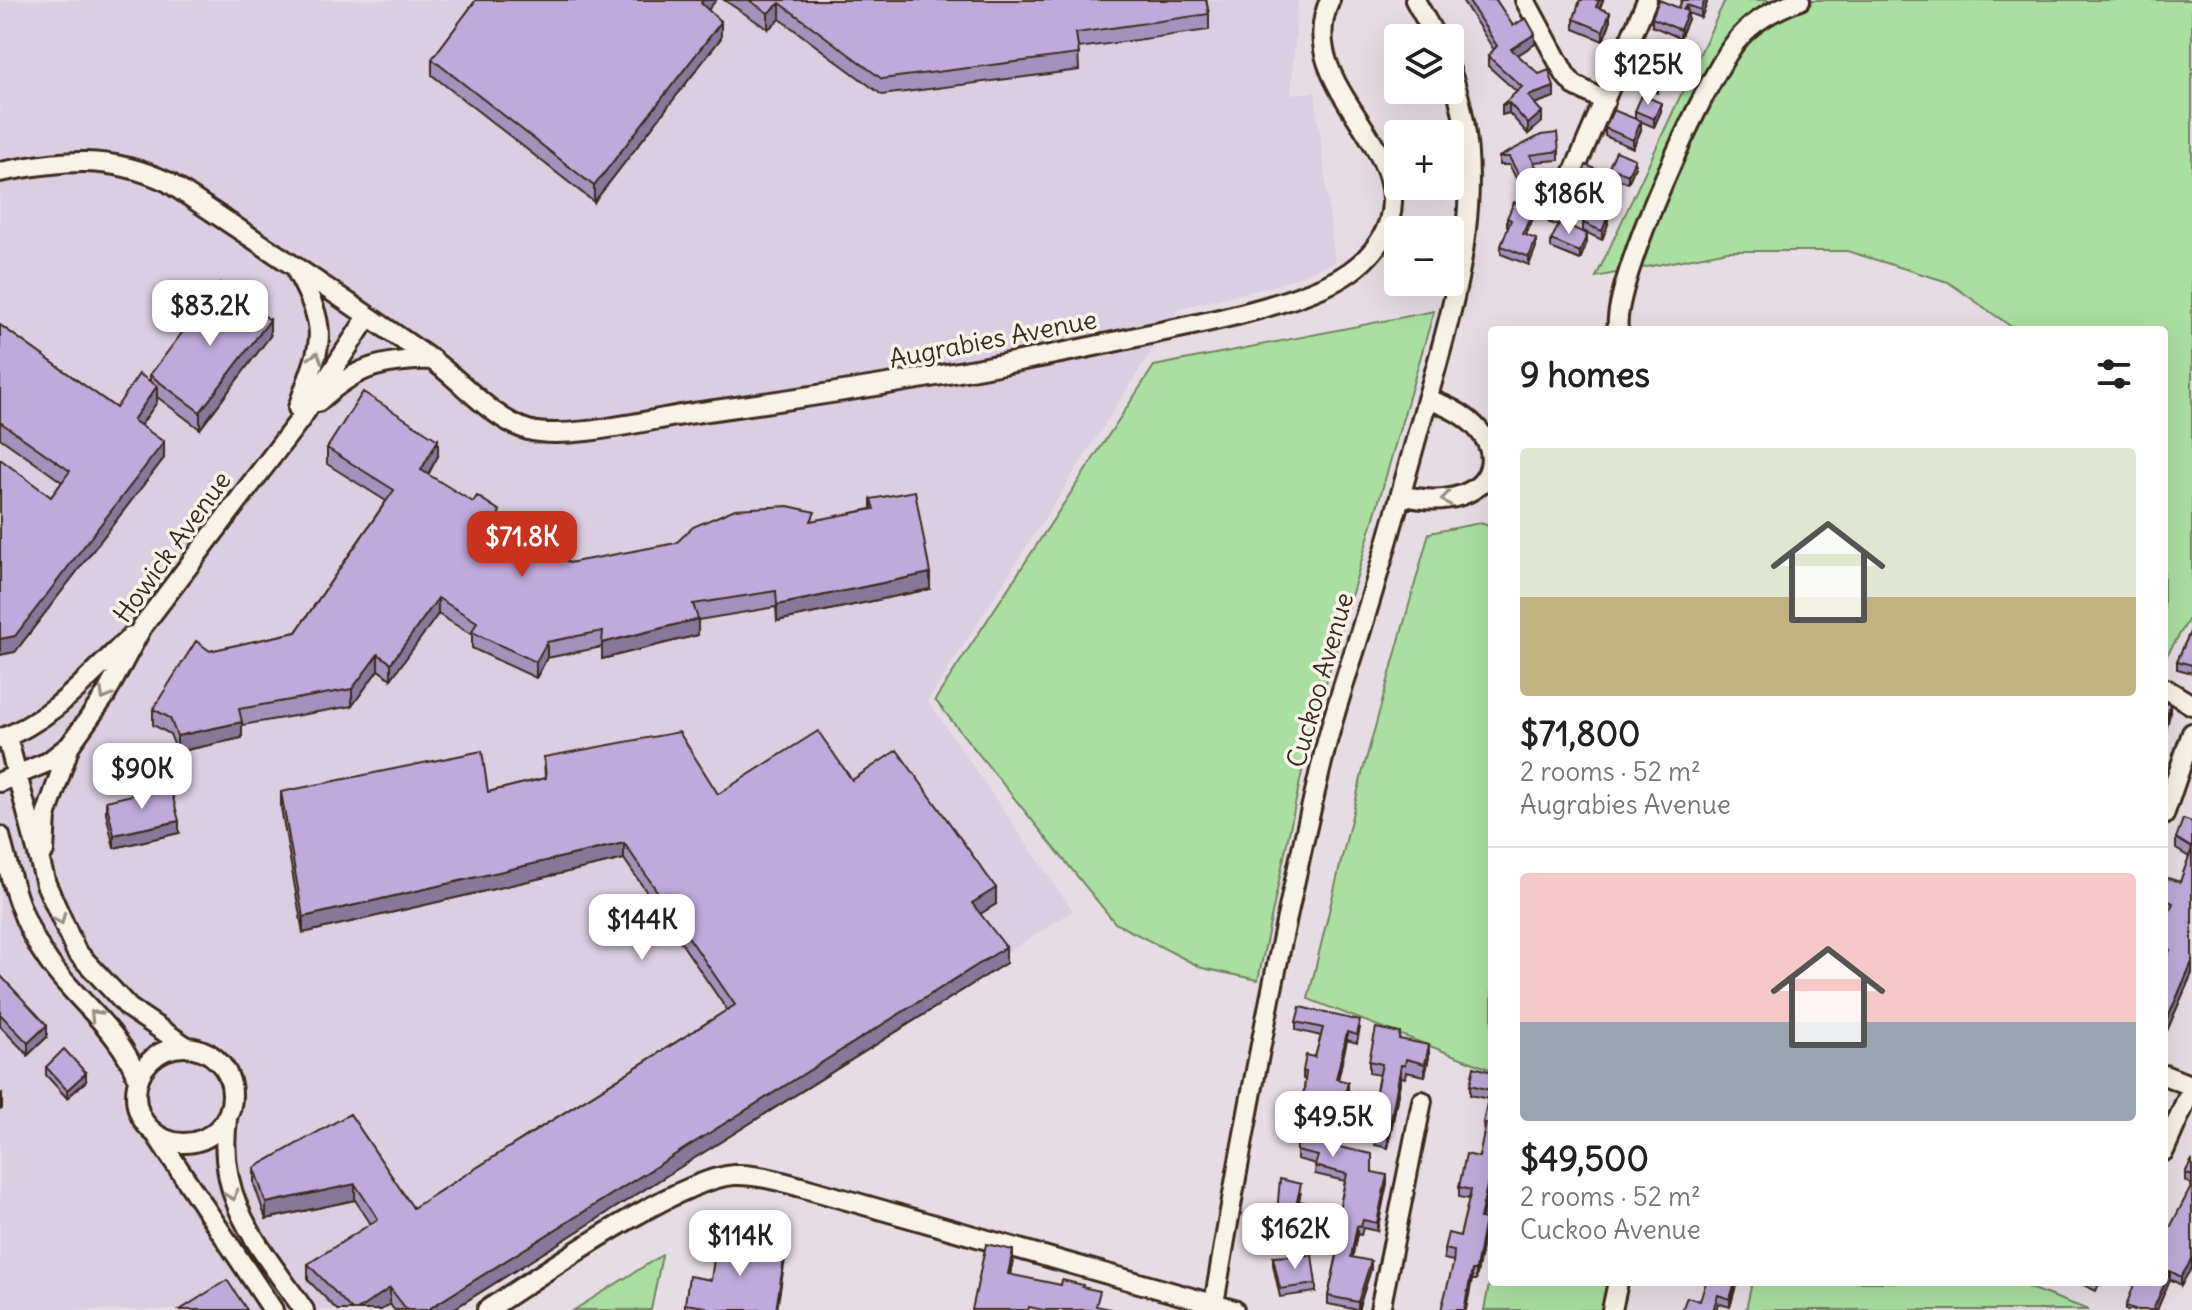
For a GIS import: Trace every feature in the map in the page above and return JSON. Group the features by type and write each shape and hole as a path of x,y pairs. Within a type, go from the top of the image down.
{"street":[{"name":"Augrabies Avenue","path":"295,268 432,359 514,424 548,433 863,391 995,367 1201,323 1328,285 1369,255 1384,234 1393,200 1383,161 1325,62 1322,23 1330,0"},
{"path":"1415,0 1428,24"},
{"path":"1525,0 1566,76 1574,85 1605,101"},
{"path":"1556,214 1647,0"},
{"path":"1618,326 1623,281 1678,151 1722,62 1755,22 1800,0"},
{"name":"Cuckoo Avenue","path":"1213,1307 1264,1018 1324,753 1401,495 1459,267 1470,177 1465,119 1460,104"},
{"path":"0,172 99,162 141,169 168,182 295,268 317,310 321,341 296,424"},
{"name":"Howick Avenue","path":"9,778 48,762 70,745 105,696 142,627 296,424 367,318"},
{"path":"296,424 356,371 386,362 432,359"},
{"path":"1427,399 1453,407 1468,418 1488,442"},
{"path":"1401,495 1446,501 1486,487"},
{"path":"142,627 58,707 3,738 9,778 64,929 90,970 129,1008 187,1047 203,1051 226,1072 232,1087 232,1108 227,1119 223,1157 231,1198 304,1310"},
{"path":"2168,690 2192,705"},
{"path":"2168,803 2192,733"},
{"path":"46,884 46,816 70,745"},
{"path":"0,836 19,903 37,945 62,980 118,1041 138,1080 137,1110 273,1310"},
{"path":"0,875 19,903"},
{"path":"138,1080 157,1055 187,1047"},
{"path":"2168,1077 2192,1087 2168,1142"},
{"path":"1380,1310 1422,1101"},
{"path":"157,1136 172,1143 203,1140 227,1119"},
{"path":"487,1310 672,1197 710,1180 735,1175 801,1187 1213,1307 1234,1310"},
{"path":"1612,1310 1617,1286"}],"shaded area":[{"path":"0,0 1298,0 1291,94 1315,92 1335,262 1274,286 1179,308 928,701 1073,911 439,1310 0,1310"}],"green space":[{"path":"1725,0 2192,0 2192,614 2168,653 2168,326 2010,326 1948,282 1847,251 1728,251 1596,277"},
{"path":"1434,311 1307,748 1258,980 1202,968 1115,923 935,700 1154,366"},
{"path":"1480,523 1488,526 1488,1068 1308,999 1362,774 1429,533"},
{"path":"662,1255 651,1310 574,1310"},
{"path":"1489,1286 1606,1286 1602,1310 1484,1310"},
{"path":"1751,1286 2024,1286 2089,1310 1746,1310"}],"building":[{"path":"476,0 703,0 701,3 721,22 594,186 432,59"},
{"path":"749,0 1206,0 1209,14 1076,33 1079,54 882,79 780,3 768,13"},
{"path":"1468,0 1496,0 1513,26 1526,18 1535,34 1511,49 1539,74 1549,70 1554,87 1528,96 1542,112 1528,124 1509,103 1502,105 1522,87 1488,56 1497,46"},
{"path":"1580,0 1599,0 1596,7 1610,12 1603,31 1574,19"},
{"path":"1659,0 1679,8 1682,0 1705,0 1701,10 1687,5 1683,9 1688,11 1680,30 1652,18"},
{"path":"1665,41 1684,49 1678,65 1658,57"},
{"path":"1637,55 1665,67 1657,85 1629,74"},
{"path":"1642,95 1661,103 1654,119 1635,111"},
{"path":"1613,110 1641,121 1633,140 1605,128"},
{"path":"1557,133 1559,151 1530,155 1539,172 1522,181 1509,157 1499,157 1541,135"},
{"path":"1616,151 1635,159 1628,175 1609,167"},
{"path":"1586,165 1614,177 1607,195 1579,183"},
{"path":"1514,202 1533,210 1523,234 1536,239 1529,257 1501,246"},
{"path":"1589,208 1608,216 1602,231 1583,223"},
{"path":"1565,213 1567,225 1587,234 1580,252 1551,240"},
{"path":"220,283 270,320 200,412 150,375"},
{"path":"0,325 116,408 139,374 157,386 133,420 164,442 15,636 0,639 0,459 51,497 70,471 0,422"},
{"path":"363,392 438,440 421,470 473,502 477,496 500,511 497,518 569,563 676,543 693,527 735,509 788,506 815,512 811,521 874,509 871,499 915,491 930,573 777,605 776,591 693,604 698,619 602,643 603,631 547,642 536,662 472,632 477,622 438,598 391,663 378,654 352,689 239,709 242,722 177,736 170,718 153,709 196,641 210,651 296,632 394,490 327,448"},
{"path":"2192,628 2192,665 2177,661"},
{"path":"818,731 852,780 897,750 996,888 972,903 1006,947 427,1310 407,1310 390,1288 357,1310 352,1310 308,1264 378,1219 355,1184 266,1203 254,1168 350,1114 413,1208 735,1005 624,843 303,917 281,792 482,751 488,792 546,778 544,757 679,732 718,794"},
{"path":"170,786 179,821 114,835 106,801"},
{"path":"2183,819 2192,822 2192,848 2176,838"},
{"path":"2192,848 2192,962 2168,1017 2168,915 2173,903 2168,901 2168,878 2180,882"},
{"path":"0,975 47,1025 28,1043 0,1014"},
{"path":"1300,1007 1360,1021 1357,1035 1347,1032 1336,1079 1348,1082 1343,1102 1318,1096 1312,1124 1338,1131 1334,1146 1372,1154 1372,1172 1387,1175 1377,1223 1363,1220 1361,1227 1357,1226 1351,1257 1371,1261 1358,1302 1328,1296 1342,1234 1293,1220 1291,1228 1276,1224 1280,1179 1301,1184 1297,1201 1339,1210 1347,1174 1315,1166 1318,1156 1297,1151 1297,1134 1294,1133 1304,1091 1306,1055 1315,1057 1323,1028 1296,1022"},
{"path":"1376,1028 1400,1033 1399,1039 1429,1045 1425,1064 1406,1059 1405,1065 1401,1065 1388,1136 1375,1133 1378,1118 1351,1112 1356,1092 1375,1096 1382,1064 1369,1061"},
{"path":"64,1049 86,1073 67,1090 46,1067"},
{"path":"1474,1067 1488,1071 1488,1090 1470,1085"},
{"path":"1488,1099 1488,1181 1480,1218 1485,1219 1476,1270 1472,1270 1464,1310 1441,1310 1454,1251 1444,1249 1448,1233 1460,1236 1471,1190 1459,1187 1466,1154 1479,1157 1486,1123 1483,1123"},
{"path":"2192,1160 2192,1176 2185,1173"},
{"path":"2192,1185 2192,1259 2181,1277 2170,1271 2168,1276 2168,1231"},
{"path":"717,1237 786,1247 776,1310 706,1310 706,1307 685,1304 689,1276 711,1280"},
{"path":"986,1244 1013,1250 1008,1274 1061,1285 1062,1280 1083,1285 1100,1291 1096,1306 1115,1310 1043,1310 1029,1307 1028,1310 972,1310"},
{"path":"1312,1255 1316,1284 1280,1289 1273,1257"},
{"path":"227,1280 247,1310 180,1310"},
{"path":"1705,1286 1734,1286 1730,1299 1718,1295 1713,1310 1682,1310 1687,1297 1700,1301"},
{"path":"2134,1286 2163,1286 2153,1310 2126,1306"}]}
